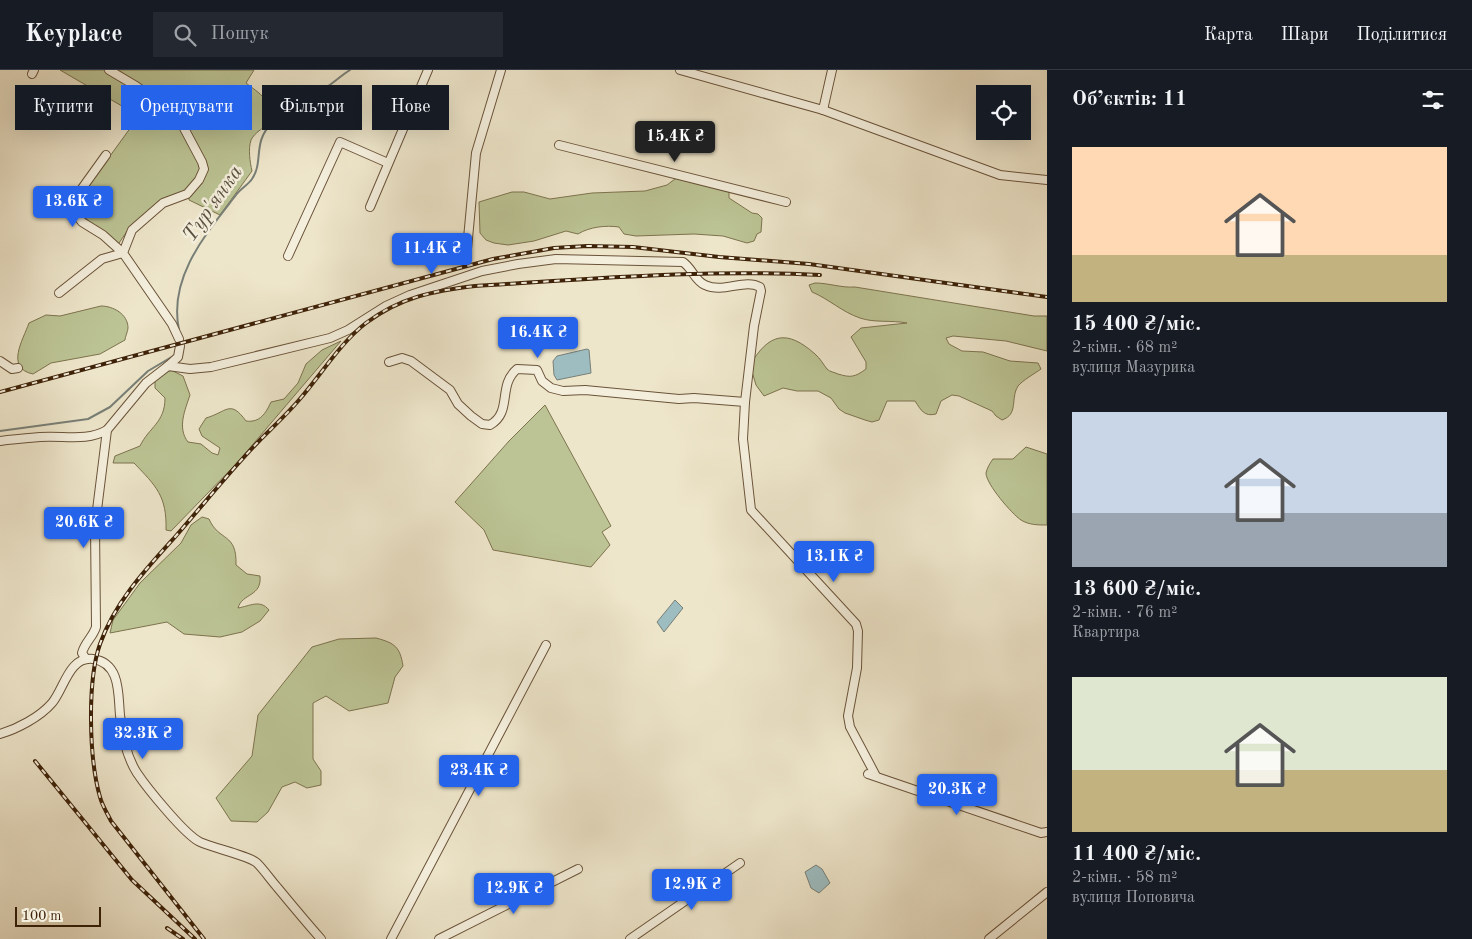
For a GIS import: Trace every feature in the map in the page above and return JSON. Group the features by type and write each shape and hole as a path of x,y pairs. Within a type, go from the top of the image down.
{"street":[{"path":"109,70 136,86 177,115 204,169 199,180 187,194 163,203 132,230 123,253"},
{"path":"370,207 428,70"},
{"path":"466,249 476,153 501,70"},
{"path":"680,70 823,110 1000,175 1047,180"},
{"path":"823,110 832,70"},
{"path":"288,256 340,142 388,163"},
{"path":"559,145 786,202"},
{"path":"0,441 42,437 77,438 100,434 107,430 146,383 178,357 179,342 172,324 123,253 103,235 82,222 72,209 78,194 106,155"},
{"path":"59,293 102,259 123,253"},
{"path":"168,366 190,369 211,367 330,338 348,330 386,306 410,295 482,272 556,259 683,262 704,285 726,289 754,284 760,287 742,439 751,510 856,624 858,632 857,668 848,716 850,727 872,775 1041,834 1047,832"},
{"path":"390,362 402,358 410,361 450,390 458,404 471,416 482,424 490,425 499,420 503,412 505,390 509,376 516,369 537,370 542,381 551,388 563,390 745,402"},
{"path":"0,361 12,368 18,368"},
{"path":"86,659 82,653 83,649 86,642 93,636 96,627 95,526 107,430"},
{"path":"392,939 546,645"},
{"path":"0,734 11,730 45,710 58,695 74,667 86,659 95,659 106,664 112,671 119,690 120,715 126,748 138,774 186,833 198,842 256,862 321,939"},
{"path":"630,939 740,863"},
{"path":"439,939 578,870"},
{"path":"988,939 1047,892"}],"green space":[{"path":"60,70 254,70 246,83 248,85 121,85 121,106 111,100 111,85 86,85"},
{"path":"252,88 262,96 262,129 251,140 249,151 252,171 220,215 189,200 189,195 171,197 130,227 117,246 73,207 129,130 252,130"},
{"path":"679,176 729,189 729,198 762,218 761,232 757,234 754,241 747,243 723,236 694,234 636,236 624,234 619,227 603,226 578,234 566,231 534,241 508,245 486,240 480,233 479,202 512,192 524,192 550,199 592,193 645,191 667,185"},
{"path":"815,283 855,287 1034,316 1047,316 1047,351 1006,341 953,336 946,338 949,344 962,351 983,352 1010,361 1038,363 1041,369 1018,386 1011,414 1002,420 992,411 959,396 952,395 941,401 936,414 932,415 923,412 915,401 887,401 879,420 872,422 845,413 839,409 831,398 818,391 797,391 783,388 764,396 756,385 750,365 764,346 772,341 779,338 787,338 796,341 817,356 828,370 842,375 853,376 866,369 866,362 851,337 861,328 907,323 871,320 853,315 812,292 809,285"},
{"path":"101,306 115,309 123,315 128,328 125,340 100,354 51,363 33,374 25,371 20,366 18,353 29,323 46,315 60,316"},
{"path":"341,341 237,463 171,531 166,530 165,508 154,485 134,463 113,463 115,456 140,446 159,419 165,398 155,388 155,381 159,376 171,370 183,376 190,395 182,425 185,437 188,442 201,444 212,453 218,455 220,448 202,436 199,429 206,418 232,409 241,414 246,421 259,419 271,402 284,399 298,383 306,364 322,350"},
{"path":"545,405 611,526 602,532 610,545 591,567 493,550 484,530 455,502 509,441"},
{"path":"1026,447 1047,454 1047,525 1030,524 1021,520 1000,498 987,478 986,471 993,459 1013,459"},
{"path":"202,517 209,519 213,526 231,542 236,554 236,565 247,574 260,576 258,588 240,603 238,608 258,604 269,610 260,621 242,632 220,637 184,634 167,622 110,633 113,620 140,583 181,543 191,525"},
{"path":"376,638 396,647 403,666 395,677 388,703 349,711 326,696 313,703 313,759 321,771 321,785 307,788 295,782 282,787 268,812 257,822 231,821 216,798 252,756 258,715 312,647 339,639"}],"water":[{"path":"589,350 591,373 557,380 554,375 553,361 557,356"},
{"path":"675,600 683,608 664,632 657,622"},
{"path":"816,865 822,869 830,883 819,893 811,888 805,872"}],"waterway":[{"name":"Тур'янка","path":"179,330 177,311 179,292 184,274 192,257 213,225 238,193 252,179 257,166 262,137 266,130 283,114 323,90 350,70"},
{"name":"Тур'янка","path":"0,431 88,419 110,407 148,371 175,355"}],"railway":[{"path":"0,392 493,259 554,248 587,246 633,247 719,257 809,264 1047,297"},
{"path":"204,939 111,821 102,803 96,781 91,720 91,699 96,660 106,629 132,587 238,464 299,400 348,340 366,323 392,307 431,293 460,288 691,274 777,273 820,275"},
{"path":"35,761 132,880 195,939"},
{"path":"167,928 183,939"}]}
